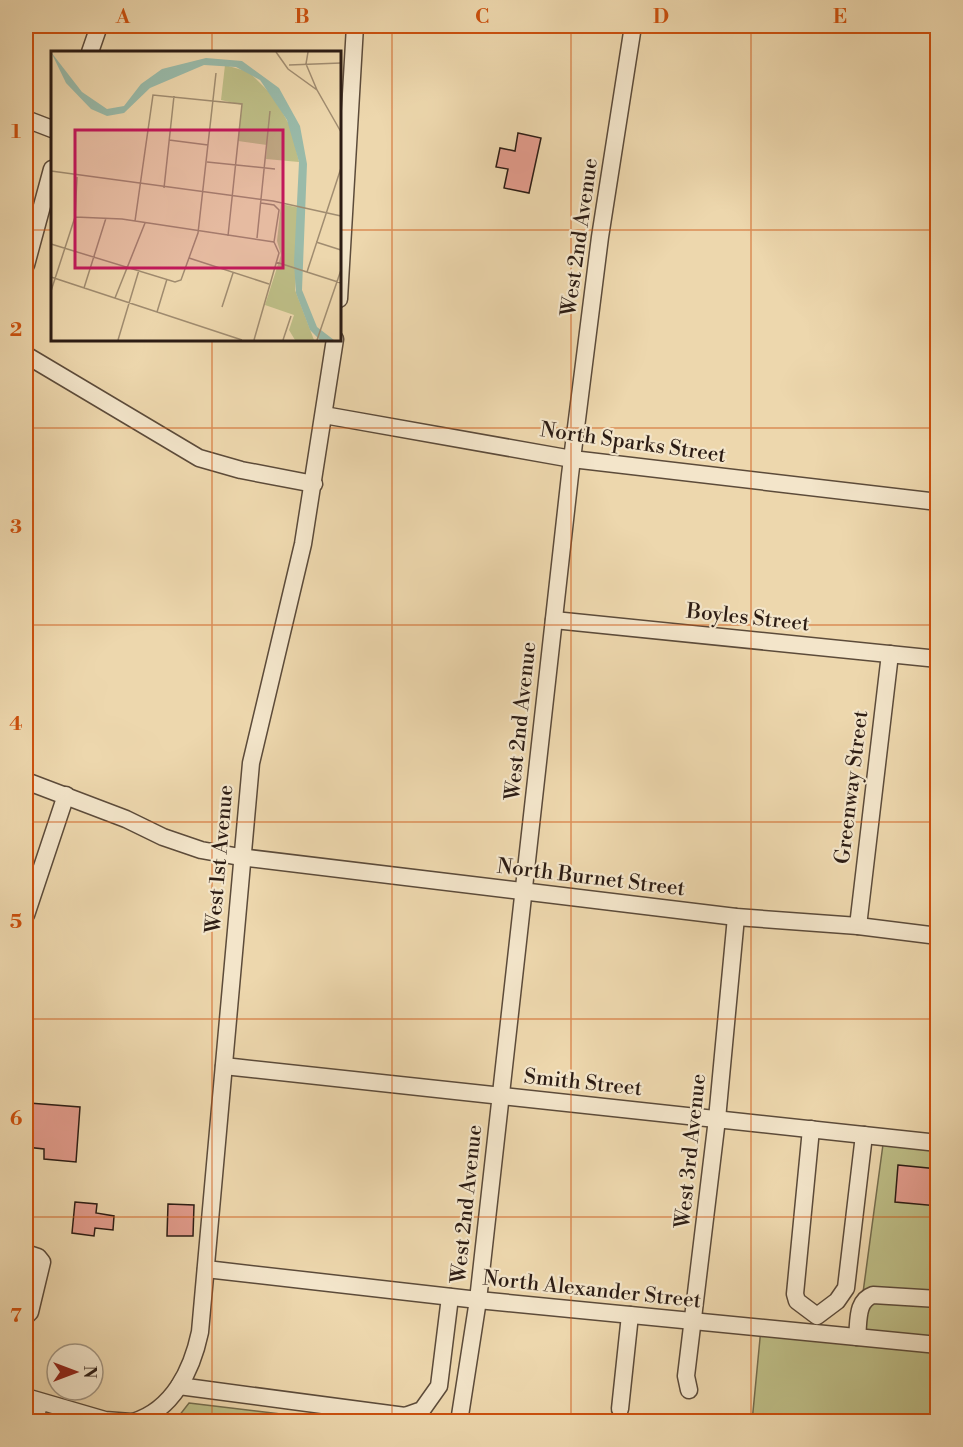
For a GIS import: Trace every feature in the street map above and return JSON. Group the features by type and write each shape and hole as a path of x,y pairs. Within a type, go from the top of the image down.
{"street":[{"path":"90,51 99,26"},
{"path":"340,271 355,26"},
{"name":"West 2nd Avenue","path":"460,1416 478,1300 572,459 600,237 633,26"},
{"path":"26,119 51,129"},
{"path":"26,265 51,173"},
{"name":"West 1st Avenue","path":"141,1420 179,1386 194,1360 200,1332 240,857 251,763 303,544 335,340"},
{"path":"26,355 159,437 199,458 241,470 314,483"},
{"name":"North Sparks Street","path":"324,415 572,459 938,502"},
{"name":"Boyles Street","path":"554,620 938,659"},
{"name":"Greenway Street","path":"858,926 890,654"},
{"name":"North Burnet Street","path":"26,782 126,819 163,837 201,850 240,857 736,917 858,926 938,936"},
{"path":"26,915 66,795"},
{"name":"West 3rd Avenue","path":"689,1390 686,1376 717,1119 736,917"},
{"name":"Smith Street","path":"224,1066 938,1143"},
{"path":"811,1129 795,1294 797,1301 817,1316"},
{"path":"815,1333 817,1316 837,1300 846,1288 864,1135"},
{"path":"26,1253 38,1257 42,1262 42,1268 30,1312 26,1316"},
{"name":"North Alexander Street","path":"206,1269 478,1300 938,1345"},
{"path":"857,1337 860,1306 866,1297 873,1295 938,1299"},
{"path":"179,1386 405,1416 422,1410 439,1386 450,1297"},
{"path":"620,1409 630,1315"},
{"path":"34,1422 33,1399 103,1421 141,1420"}],"green space":[{"path":"884,1137 937,1143 937,1421 752,1422 761,1328 857,1337"},
{"path":"189,1403 339,1421 175,1421"}],"building":[{"path":"518,133 541,138 529,193 504,188 508,169 496,167 500,148 515,151"},
{"path":"29,1103 80,1107 76,1162 44,1159 44,1149 26,1147 26,1112 28,1113"},
{"path":"898,1165 938,1169 938,1206 895,1202"},
{"path":"75,1202 97,1204 96,1213 114,1216 113,1230 95,1228 94,1236 72,1233"},
{"path":"168,1204 194,1205 193,1236 167,1236"}]}
